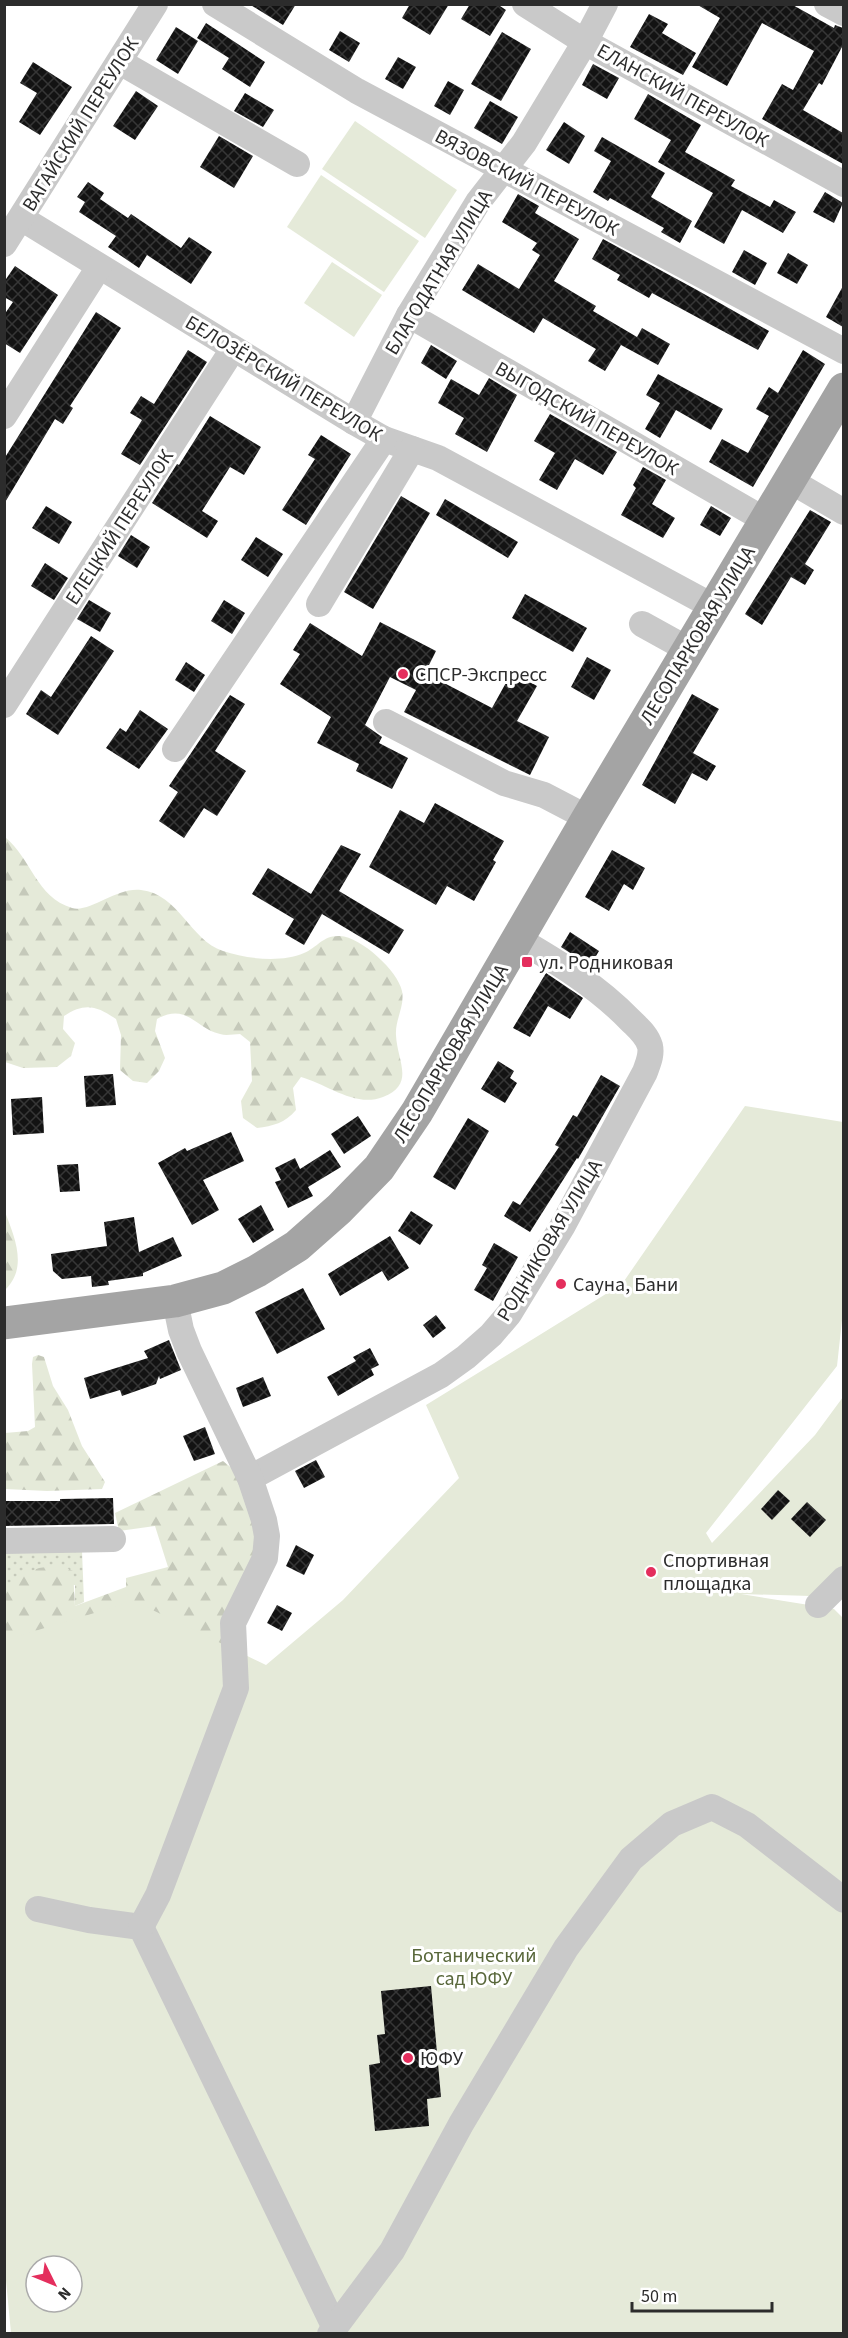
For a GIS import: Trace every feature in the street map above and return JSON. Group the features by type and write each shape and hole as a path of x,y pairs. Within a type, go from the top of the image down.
{"main road":[{"name":"ЛЕСОПАРКОВАЯ УЛИЦА","path":"4,1323 175,1301 223,1288 257,1271 297,1246 359,1189 394,1149 843,389"}],"street":[{"name":"ВАГАЙСКИЙ ПЕРЕУЛОК","path":"4,244 120,62 154,4"},
{"name":"ВЯЗОВСКИЙ ПЕРЕУЛОК","path":"215,4 357,91 843,351"},
{"name":"ЕЛАНСКИЙ ПЕРЕУЛОК","path":"525,4 585,42 843,184"},
{"name":"БЛАГОДАТНАЯ УЛИЦА","path":"354,422 409,315 478,202 524,143 585,42 605,4"},
{"path":"827,4 843,13"},
{"path":"120,62 297,164"},
{"name":"БЕЛОЗЁРСКИЙ ПЕРЕУЛОК","path":"21,218 384,439 438,458 714,607"},
{"path":"4,416 99,267"},
{"name":"ВЫГОДСКИЙ ПЕРЕУЛОК","path":"409,315 765,520"},
{"name":"ЕЛЕЦКИЙ ПЕРЕУЛОК","path":"4,705 233,349"},
{"path":"175,749 384,439"},
{"path":"319,604 412,449"},
{"path":"789,480 843,512"},
{"path":"642,624 689,650"},
{"path":"386,722 504,783 544,795 588,818"},
{"name":"РОДНИКОВАЯ УЛИЦА","path":"250,1478 441,1375 491,1335 508,1314 562,1227 645,1072 651,1055 644,1034 608,998 588,982 518,939"},
{"path":"141,1927 158,1895 236,1688 233,1623 265,1558 267,1536 250,1478 189,1351 181,1330 175,1301"},
{"path":"4,1541 113,1539"},
{"path":"818,1605 843,1579"},
{"path":"141,1927 332,2331 392,2251 461,2124 566,1948 631,1859 672,1824 712,1807 747,1825 843,1900"},
{"path":"38,1909 89,1920 141,1927"}],"green space":[{"path":"355,121 457,190 425,238 322,169"},
{"path":"321,175 419,241 384,292 287,227"},
{"path":"332,262 382,295 354,337 304,303"},
{"path":"5,837 50,895 60,903 72,908 87,907 132,890 154,893 175,908 212,945 223,951 253,958 275,959 295,956 309,951 325,939 334,936 358,942 386,965 394,974 402,991 403,997 396,1029 402,1071 399,1085 393,1092 383,1097 362,1100 301,1077 293,1088 296,1110 288,1118 278,1123 257,1128 243,1118 241,1101 252,1081 250,1042 240,1034 220,1034 191,1018 176,1013 157,1019 155,1031 165,1058 159,1071 147,1083 133,1081 120,1070 121,1035 116,1019 91,1007 78,1009 64,1016 63,1029 75,1043 71,1056 57,1067 23,1068 5,1062"},
{"name":"Ботанический сад ЮФУ","path":"745,1106 843,1122 844,1302 837,1366 706,1533 712,1543 815,1435 843,1397 843,1597 741,1594 834,1609 843,1618 843,2333 11,2333 5,2270 5,1640 134,1601 266,1665 343,1600 459,1478 426,1405 622,1284"},
{"path":"5,1212 15,1242 18,1263 12,1281 5,1290"},
{"path":"38,1355 44,1357 53,1386 68,1410 82,1446 105,1482 102,1489 47,1491 5,1489 5,1433 28,1431 35,1427 32,1364 33,1357"},
{"path":"223,1461 239,1474 261,1535 229,1687 5,1984 5,1593 16,1577 39,1568 61,1565 73,1571 75,1606 126,1587 126,1578 168,1567 155,1526 119,1531 115,1513"},
{"path":"5,1544 82,1551 84,1602 75,1606 75,1585 7,1590 5,1593"}],"building":[{"path":"249,4 296,4 283,25"},
{"path":"410,4 449,4 430,35 402,18"},
{"path":"470,4 497,4 506,10 490,36 461,19"},
{"path":"696,4 791,4 834,28 835,25 843,28 843,45 822,85 819,83 803,110 843,133 843,164 762,119 782,84 793,90 814,51 762,23 727,86 692,67 720,18"},
{"path":"649,14 668,24 662,33 696,53 683,75 630,47"},
{"path":"206,23 265,62 250,87 222,69 229,58 197,38"},
{"path":"176,27 198,41 178,74 156,60"},
{"path":"340,31 360,43 349,62 329,50"},
{"path":"502,32 531,49 501,101 471,84"},
{"path":"398,57 416,67 403,89 385,79"},
{"path":"33,62 72,87 40,135 19,122 37,93 20,83"},
{"path":"593,64 619,78 607,99 582,85"},
{"path":"448,81 464,90 450,115 434,106"},
{"path":"136,91 158,106 135,140 113,126"},
{"path":"245,93 274,110 263,127 234,111"},
{"path":"648,94 701,125 685,152 735,180 731,186 770,207 774,200 796,212 783,233 742,210 724,244 694,227 713,193 658,162 671,140 634,119"},
{"path":"490,101 518,117 502,144 474,128"},
{"path":"564,122 585,136 569,164 546,150"},
{"path":"219,136 253,156 234,188 200,167"},
{"path":"602,137 665,173 651,197 692,221 680,243 661,232 664,228 610,198 608,201 593,192 611,161 594,151"},
{"path":"88,182 104,193 100,199 128,218 131,214 181,248 189,237 212,252 191,284 147,255 139,268 108,247 116,236 79,212 85,202 77,197"},
{"path":"825,192 843,203 834,223 813,212"},
{"path":"518,194 539,206 535,213 579,239 554,281 596,306 593,311 637,337 642,328 670,344 658,365 621,345 605,371 588,361 596,349 543,318 534,333 462,290 478,264 519,289 540,255 532,250 537,243 502,222"},
{"path":"603,239 769,331 758,350 652,293 649,298 617,280 620,275 592,259"},
{"path":"744,250 767,263 755,285 732,272"},
{"path":"788,253 808,265 797,284 777,273"},
{"path":"15,266 58,295 20,353 4,343 4,315 13,302 4,297 4,282"},
{"path":"843,286 843,327 826,317"},
{"path":"96,312 121,328 70,406 73,408 63,424 55,419 4,504 4,459"},
{"path":"431,345 457,361 446,379 421,363"},
{"path":"188,350 207,362 140,465 121,454 142,420 130,413 141,396 154,404"},
{"path":"803,350 825,364 753,487 709,462 722,439 748,453 769,416 756,409 769,387 778,393"},
{"path":"658,374 723,409 711,430 676,410 660,438 645,429 660,403 646,395"},
{"path":"489,378 517,395 487,452 455,434 464,418 438,403 451,379 479,395"},
{"path":"550,414 617,452 603,475 575,459 557,490 539,480 555,453 534,441"},
{"path":"210,416 261,447 244,475 230,467 202,511 218,521 207,538 152,503"},
{"path":"321,435 351,454 306,525 282,510 315,459 308,455"},
{"path":"643,467 666,480 652,504 675,518 663,538 621,515 636,488 633,485"},
{"path":"401,496 430,513 373,609 344,592"},
{"path":"445,499 518,542 508,558 436,515"},
{"path":"46,506 72,522 59,544 32,528"},
{"path":"711,506 731,518 720,536 700,525"},
{"path":"810,510 831,522 805,564 814,570 805,585 791,577 762,625 745,614"},
{"path":"131,535 150,547 137,568 118,556"},
{"path":"256,537 283,554 268,577 241,560"},
{"path":"45,563 68,578 54,600 31,586"},
{"path":"525,594 587,628 573,652 512,618"},
{"path":"89,600 111,613 100,632 77,619"},
{"path":"224,600 245,613 232,634 211,621"},
{"path":"380,622 436,651 425,673 492,708 512,672 537,686 517,721 549,737 530,775 404,712 416,690 390,677 365,725 382,737 379,743 408,758 392,789 356,771 359,764 317,743 331,717 280,684 300,654 293,650 310,623 362,656"},
{"path":"91,636 114,651 58,735 26,714 41,690 51,697"},
{"path":"587,657 611,670 594,700 571,687"},
{"path":"186,662 205,675 194,692 175,680"},
{"path":"692,694 719,709 693,753 716,766 707,781 692,773 675,804 642,785"},
{"path":"230,695 245,704 215,751 246,771 217,816 204,808 184,838 159,821 178,792 169,786"},
{"path":"140,710 168,729 139,769 106,748 120,728 126,732"},
{"path":"435,803 504,841 493,860 496,862 474,901 447,886 436,905 369,867 400,810 424,823"},
{"path":"341,845 361,854 339,891 404,930 389,954 322,914 304,945 285,934 294,919 252,894 268,868 311,894"},
{"path":"612,850 645,868 633,890 624,884 609,911 585,897"},
{"path":"570,932 599,951 590,966 561,947"},
{"path":"546,973 583,998 570,1019 548,1006 530,1037 513,1028"},
{"path":"498,1061 514,1071 510,1078 517,1083 505,1103 481,1089"},
{"path":"113,1074 116,1105 86,1107 84,1076"},
{"path":"601,1075 620,1086 578,1159 530,1232 504,1216 513,1201 520,1205 559,1147 555,1145 573,1115 577,1117"},
{"path":"42,1097 44,1133 13,1135 11,1099"},
{"path":"358,1116 371,1136 344,1154 331,1134"},
{"path":"468,1118 489,1131 455,1190 433,1177"},
{"path":"231,1132 244,1161 203,1180 219,1210 192,1225 158,1163 185,1148 187,1151"},
{"path":"330,1150 341,1167 308,1187 313,1196 288,1208 275,1182 281,1180 275,1168 295,1158 300,1169"},
{"path":"78,1164 80,1191 60,1192 57,1165"},
{"path":"261,1205 274,1230 253,1243 238,1219"},
{"path":"411,1211 433,1225 420,1245 398,1231"},
{"path":"134,1217 139,1252 173,1237 182,1256 143,1273 143,1276 108,1281 109,1285 92,1287 91,1276 62,1279 53,1271 51,1254 107,1246 104,1222"},
{"path":"390,1236 409,1268 388,1281 382,1271 340,1296 328,1274"},
{"path":"494,1243 518,1257 493,1301 474,1290 487,1268 482,1265"},
{"path":"303,1288 325,1329 277,1354 255,1312"},
{"path":"436,1315 446,1328 433,1338 423,1325"},
{"path":"169,1340 181,1370 160,1379 159,1376 156,1384 122,1396 120,1390 90,1399 84,1378 148,1358 144,1351"},
{"path":"370,1348 379,1365 371,1369 374,1375 338,1396 327,1377 356,1361 353,1357"},
{"path":"263,1377 271,1396 243,1407 236,1388"},
{"path":"205,1427 215,1454 194,1461 183,1436"},
{"path":"316,1460 325,1477 304,1488 295,1471"},
{"path":"778,1490 790,1501 772,1520 761,1509"},
{"path":"113,1498 114,1524 4,1526 4,1501"},
{"path":"807,1502 826,1520 810,1537 791,1519"},
{"path":"296,1545 314,1555 304,1575 286,1566"},
{"path":"277,1605 292,1613 282,1631 267,1623"},
{"name":"ЮФУ","path":"431,1986 441,2097 427,2099 429,2126 375,2131 369,2065 380,2063 377,2035 385,2034 381,1991"}],"place":[{"name":"СПСР-Экспресс","path":"403,674"},
{"name":"ул. Родниковая","path":"527,962"},
{"name":"Сауна, Бани","path":"561,1284"},
{"name":"Спортивная площадка","path":"651,1572"},
{"name":"ЮФУ","path":"408,2058"}]}
